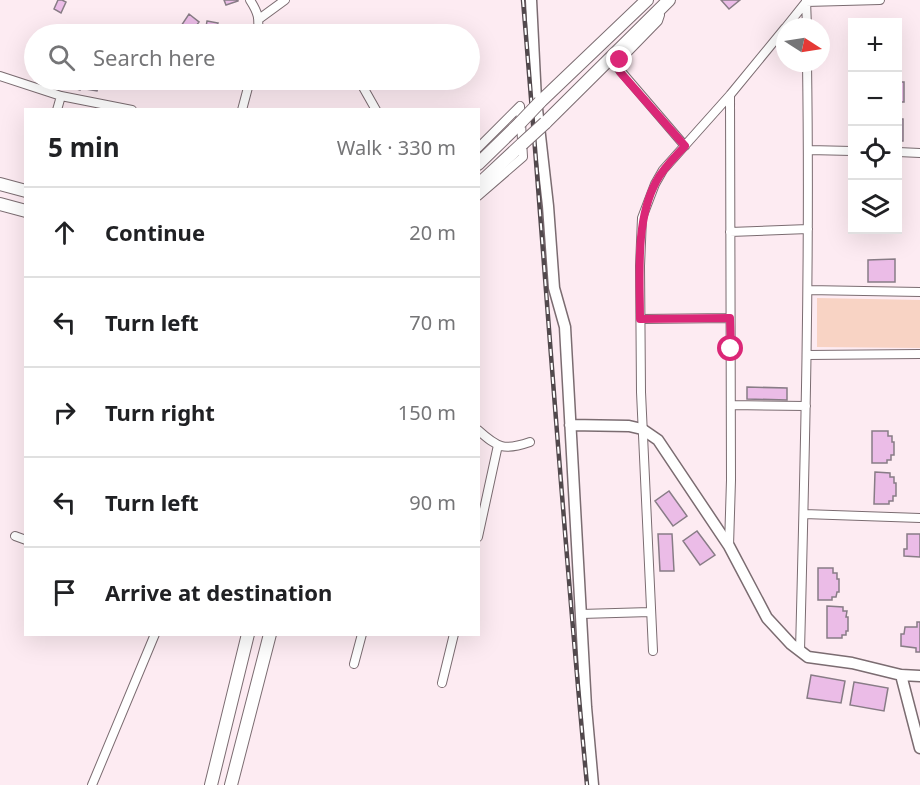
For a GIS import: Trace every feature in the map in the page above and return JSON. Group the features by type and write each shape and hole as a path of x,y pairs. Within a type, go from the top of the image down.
{"main road":[{"path":"480,162 647,0"},
{"path":"480,183 669,0"},
{"path":"0,184 24,190"},
{"path":"0,204 24,210"},
{"path":"211,785 248,636"},
{"path":"231,785 269,636"}],"street":[{"path":"250,0 256,9 259,24"},
{"path":"259,19 285,0"},
{"path":"531,0 536,100 548,206 554,288 565,327 586,707 593,785"},
{"path":"806,1 880,0"},
{"path":"806,1 807,18"},
{"path":"792,18 806,1"},
{"path":"658,11 660,15 658,21 620,60 619,69 685,146"},
{"path":"653,651 642,429 640,319 642,218 663,170 730,95 776,38"},
{"path":"800,651 808,290 807,72"},
{"path":"0,76 24,84"},
{"path":"43,90 122,108"},
{"path":"243,108 247,90"},
{"path":"365,90 375,108"},
{"path":"729,546 730,95"},
{"path":"58,108 61,96"},
{"path":"480,146 520,106 524,157 480,194"},
{"path":"809,150 848,151"},
{"path":"902,152 920,153"},
{"path":"730,232 808,229"},
{"path":"808,290 920,292"},
{"path":"640,319 730,318"},
{"path":"807,355 920,354"},
{"path":"731,405 806,406"},
{"path":"570,425 629,426 642,429 658,440 729,546 767,618 791,644 808,657 852,663 901,675 920,676"},
{"path":"480,432 491,442 503,447 516,447 530,442"},
{"path":"480,528 498,445"},
{"path":"804,514 920,518"},
{"path":"15,536 24,539"},
{"path":"581,614 651,612"},
{"path":"92,785 154,636"},
{"path":"354,664 361,636"},
{"path":"442,683 454,636"},
{"path":"901,675 920,748"}],"shaded area":[{"path":"817,298 920,300 920,348 817,347"}],"building":[{"path":"58,0 66,2 61,13 54,9"},
{"path":"224,0 238,0 238,1 226,5"},
{"path":"721,0 740,0 729,9"},
{"path":"189,14 199,22 198,24 182,24"},
{"path":"902,82 904,82 904,102 902,102"},
{"path":"895,259 895,282 868,282 868,260"},
{"path":"747,387 787,388 787,400 747,399"},
{"path":"872,431 888,431 888,436 892,436 894,455 891,455 891,460 887,460 887,463 872,463"},
{"path":"875,472 890,473 890,477 894,477 896,496 893,496 893,501 889,501 889,504 874,504"},
{"path":"669,491 687,516 673,526 655,501"},
{"path":"697,531 715,555 700,565 683,541"},
{"path":"658,534 672,534 674,571 660,571"},
{"path":"907,534 920,534 920,557 904,556 904,549 907,549"},
{"path":"818,568 833,568 833,573 837,573 839,592 836,597 832,597 832,600 818,600"},
{"path":"827,606 843,607 843,611 847,611 848,631 846,635 842,635 842,638 827,638"},
{"path":"917,622 920,622 920,652 916,652 916,648 901,646 901,634 904,634 905,627 917,627"},
{"path":"811,675 845,681 841,703 807,698"},
{"path":"854,682 888,688 884,711 850,705"}],"railway":[{"path":"523,0 587,785"}],"route":[{"path":"620,60 618,66 620,72 685,146 663,170 642,218 640,319 730,318 731,349"}]}
